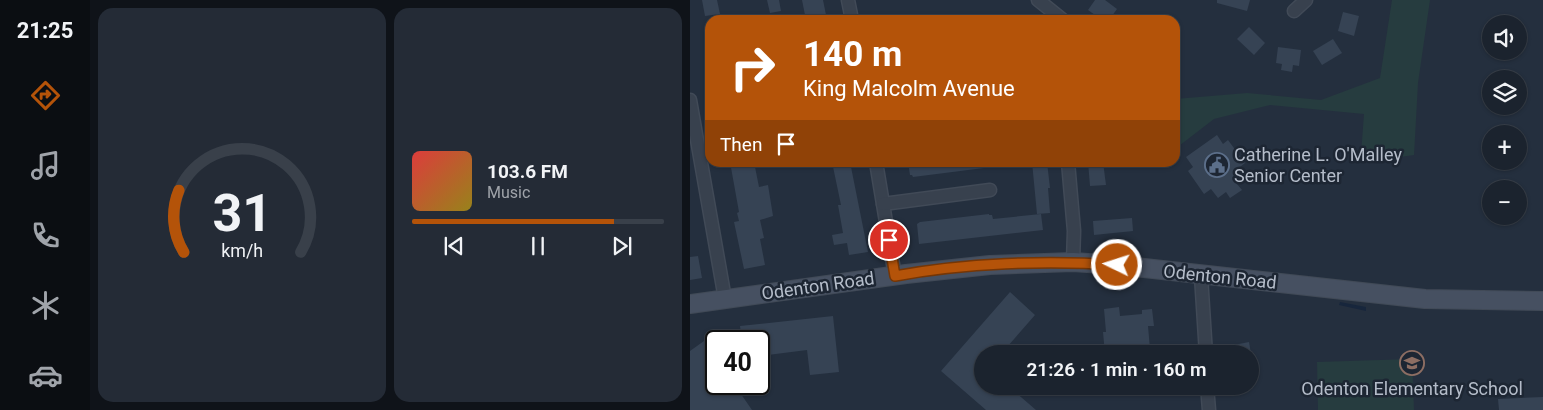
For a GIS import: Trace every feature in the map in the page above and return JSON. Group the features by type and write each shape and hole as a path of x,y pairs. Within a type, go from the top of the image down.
{"street":[{"path":"851,0 852,15"},
{"path":"1038,0 1057,15"},
{"path":"1294,11 1306,0"},
{"path":"690,100 725,299"},
{"path":"877,167 895,276"},
{"path":"1068,167 1074,231 1073,262"},
{"path":"883,204 990,190"},
{"name":"Odenton Road","path":"690,304 990,265 1073,262 1117,265 1424,300 1543,301"},
{"path":"1201,276 1205,345"},
{"path":"1208,395 1209,410"}],"green space":[{"path":"1392,0 1430,0 1418,83 1414,155 1371,161 1361,154 1364,114 1270,105 1214,119 1180,145 1180,99 1247,93 1321,100 1380,78"},
{"path":"1412,359 1414,410 1318,410 1317,362"}],"water":[{"path":"1340,302 1366,307 1366,311 1339,305"}],"building":[{"path":"702,0 717,0 720,14 705,16"},
{"path":"767,0 779,0 781,11 770,13"},
{"path":"802,0 823,0 826,15 805,15"},
{"path":"1095,0 1105,0 1117,9 1113,15 1095,15 1088,10"},
{"path":"1217,0 1250,0 1247,11 1217,3"},
{"path":"1343,12 1359,16 1354,36 1338,31"},
{"path":"1249,27 1265,43 1254,55 1237,39"},
{"path":"1333,39 1342,53 1322,65 1313,51"},
{"path":"1278,47 1301,50 1299,66 1293,65 1292,72 1281,70 1282,64 1276,63"},
{"name":"Catherine L. O'Malley Senior Center","path":"1217,135 1223,144 1228,140 1245,163 1240,167 1247,177 1237,184 1242,190 1230,198 1226,192 1218,198 1211,189 1204,194 1188,171 1193,167 1186,157"},
{"path":"731,167 755,167 759,187 768,185 773,216 760,220 764,238 760,239 765,265 744,269 734,222 739,221 737,213 739,212"},
{"path":"833,167 851,167 868,252 849,255 847,243 834,245 832,235 843,233 838,205 841,205"},
{"path":"909,167 984,168 913,177 910,175"},
{"path":"1032,167 1048,167 1050,213 1037,214"},
{"path":"1088,167 1104,167 1106,185 1090,186"},
{"path":"1041,214 1043,230 919,244 917,224 920,222 992,215 993,219"},
{"path":"1132,218 1133,231 1094,235 1093,221"},
{"path":"698,256 702,278 690,280 690,257"},
{"path":"1010,292 1035,315 1009,345 974,345 974,395 1018,395 1036,410 986,410 941,371"},
{"path":"1119,307 1120,316 1142,314 1142,310 1152,309 1154,326 1148,326 1150,345 1104,345 1103,332 1106,332 1104,309"},
{"path":"833,316 839,372 810,375 807,350 770,355 770,330 741,330 740,326"},
{"path":"704,341 705,342 705,395 742,395 752,410 690,410 690,351"},
{"path":"1249,342 1250,345 1234,345"},
{"name":"Odenton Elementary School","path":"1543,397 1543,410 1499,410 1498,399"}],"place":[{"name":"Catherine L. O'Malley Senior Center","path":"1217,165"},
{"name":"Odenton Elementary School","path":"1412,363"}],"route":[{"path":"889,240 895,276 990,265 1073,262 1117,265"}]}
